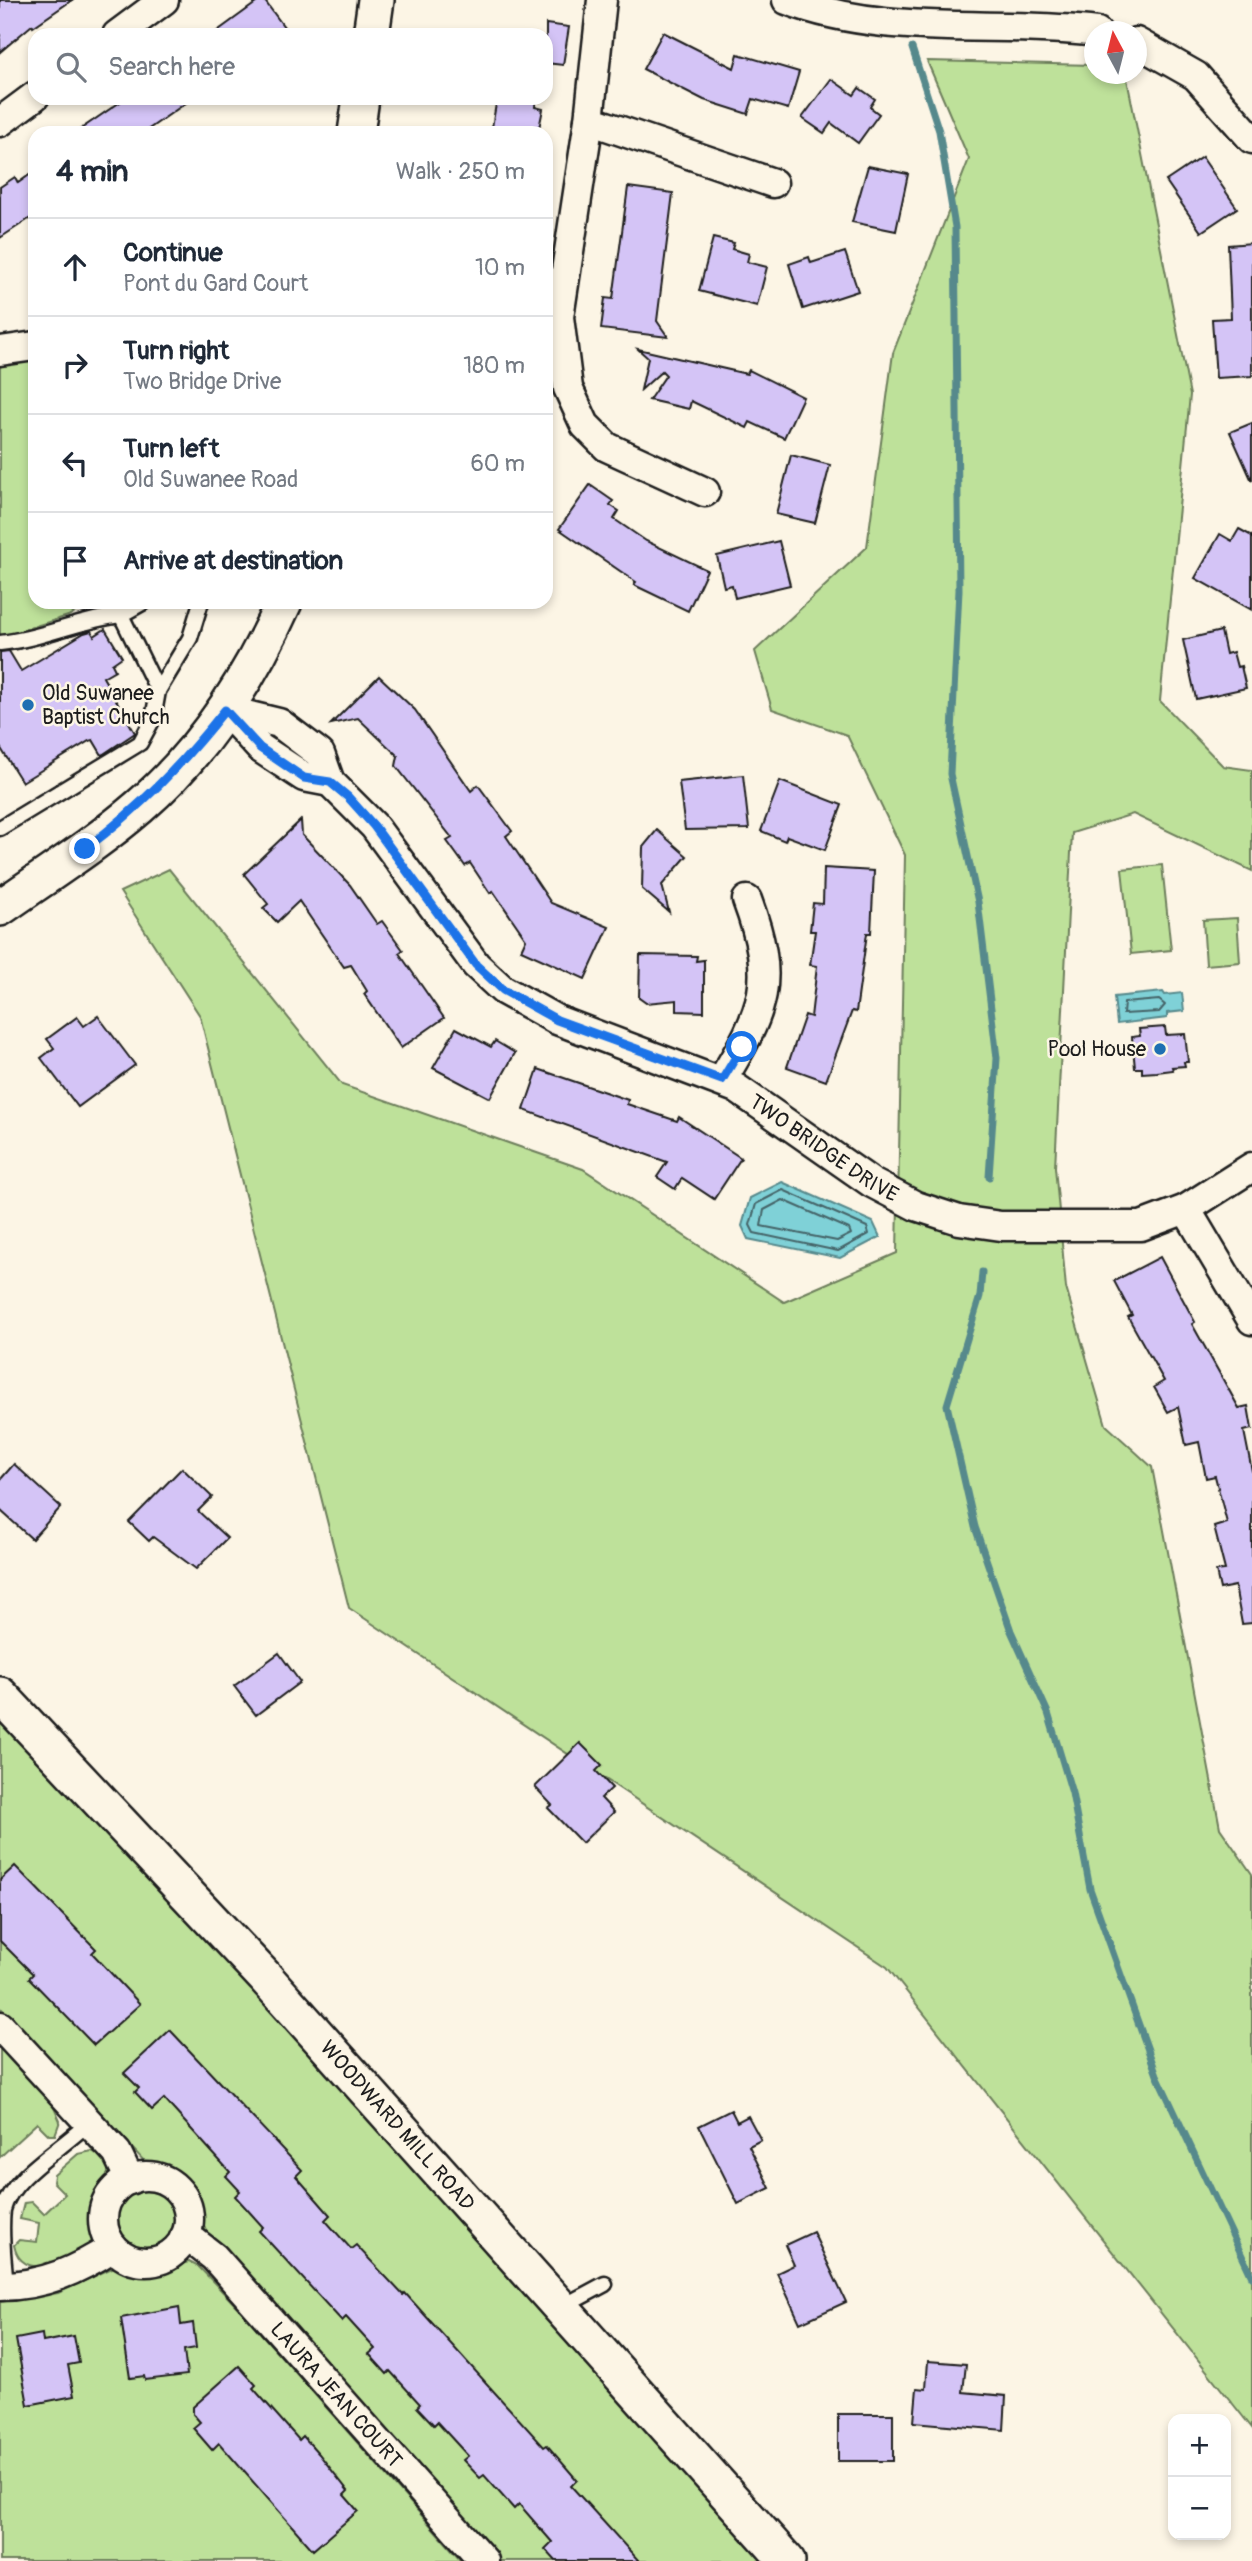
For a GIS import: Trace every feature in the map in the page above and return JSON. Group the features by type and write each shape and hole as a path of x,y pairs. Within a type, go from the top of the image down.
{"street":[{"path":"126,28 164,0"},
{"path":"372,28 376,0"},
{"path":"602,0 589,120 559,317 568,388 584,425 607,447 705,492"},
{"path":"787,0 830,14 876,22 1084,31"},
{"path":"1147,48 1196,76 1252,139"},
{"path":"0,122 28,101"},
{"path":"357,126 360,105"},
{"path":"589,120 773,183"},
{"path":"0,351 28,347"},
{"path":"0,908 85,849 141,805 187,756 225,710 258,657 281,609"},
{"name":"TWO BRIDGE DRIVE","path":"225,710 260,748 304,778 330,782 374,826 476,965 503,990 557,1020 722,1080 751,1097 885,1191 937,1215 1001,1226 1141,1226 1186,1209 1252,1167"},
{"path":"722,1080 747,1036 764,990 764,954 747,900"},
{"path":"1186,1209 1252,1320"},
{"name":"WOODWARD MILL ROAD","path":"0,1695 256,1968 788,2561"},
{"path":"0,2026 117,2153 130,2180"},
{"path":"144,2177 159,2179 177,2190 188,2210 184,2238 169,2255 148,2262 132,2260 113,2247 104,2227 105,2206 117,2187 130,2180 144,2177"},
{"name":"LAURA JEAN COURT","path":"184,2238 196,2243 214,2257 484,2561"},
{"path":"3,2286 60,2276 79,2268 113,2247"}],"lane":[{"path":"0,643 52,632 93,618 121,615 132,609"},
{"path":"0,828 140,743 153,719 158,691 190,638 199,609"},
{"path":"121,615 158,691"},
{"path":"3,2286 2,2224 10,2193 22,2179 89,2122"},
{"path":"560,2307 605,2284"}],"green space":[{"path":"927,61 1084,65 1084,84 1128,84 1190,395 1160,701 1223,766 1252,770 1252,871 1133,814 1072,833 1055,1167 1066,1288 1106,1425 1152,1467 1220,1828 1252,1874 1252,2428 887,1967 349,1608 200,1016 120,892 169,869 342,1085 583,1169 784,1302 897,1253 905,855 847,735 772,709 755,651 867,547 893,353 969,159"},
{"path":"28,353 28,609 80,609 68,616 0,637 0,359"},
{"path":"1162,865 1171,950 1131,954 1122,869"},
{"path":"1237,918 1240,962 1206,965 1203,920"},
{"path":"0,1713 46,1757 771,2561 499,2561 206,2231 186,2185 176,2176 145,2162 0,2007"},
{"path":"0,2047 51,2101 60,2121 55,2135 49,2135 37,2123 0,2157"},
{"path":"92,2151 106,2163 108,2176 99,2198 95,2233 91,2243 58,2264 35,2266 26,2263 18,2256 14,2245 19,2240 37,2242 39,2223 20,2219 24,2203 32,2202 44,2214 65,2194 53,2182 54,2175 78,2154"},
{"path":"147,2186 160,2189 170,2196 177,2206 180,2219 177,2232 170,2242 160,2249 147,2252 134,2249 124,2242 117,2232 114,2219 117,2206 124,2196 134,2189"},
{"path":"189,2262 199,2267 241,2311 462,2561 0,2561 0,2302 58,2293 114,2267 152,2271"}],"water":[{"path":"1163,992 1165,995 1182,993 1184,1011 1167,1013 1167,1018 1117,1024 1114,997"},
{"path":"782,1182 873,1222 880,1237 840,1258 748,1239 742,1226 750,1198"}],"building":[{"path":"0,0 72,0 33,27 32,25 0,52"},
{"path":"260,0 264,0 285,28 222,28"},
{"path":"546,24 569,27 563,65 553,64 553,28 546,28"},
{"path":"663,32 734,68 738,54 799,72 788,109 753,99 748,114 704,100 643,69"},
{"path":"831,79 854,95 859,88 875,99 870,107 879,114 858,143 831,123 824,133 802,118"},
{"path":"116,105 183,105 153,126 85,126"},
{"path":"496,105 535,105 543,109 539,126 492,126"},
{"path":"1202,157 1237,208 1201,232 1166,181"},
{"path":"868,166 908,174 896,231 852,222"},
{"path":"28,176 28,220 0,238 0,187 15,177 18,183"},
{"path":"628,187 673,193 657,321 668,337 601,329 605,298 613,299"},
{"path":"713,238 734,243 732,249 749,254 747,262 767,267 757,306 699,291"},
{"path":"1252,243 1252,376 1216,378 1212,319 1231,318 1228,245"},
{"path":"845,252 858,291 803,309 789,264 809,257 811,263"},
{"path":"638,349 747,374 749,370 803,397 784,438 750,422 747,428 691,401 689,409 649,400 666,375 662,371 641,390 648,358"},
{"path":"1252,423 1252,481 1230,432"},
{"path":"791,455 830,465 815,523 776,514"},
{"path":"590,485 613,501 610,505 619,511 614,519 646,541 707,570 688,611 634,585 636,582 559,529"},
{"path":"1239,529 1252,536 1252,610 1195,578 1220,534 1232,541"},
{"path":"779,541 790,585 735,598 732,585 724,587 717,556"},
{"name":"Old Suwanee Baptist Church","path":"105,629 122,657 112,664 115,670 103,677 135,733 102,755 93,740 89,741 22,782 0,747 0,652 9,651 21,671 84,633 91,631 94,636"},
{"path":"1221,631 1226,654 1233,652 1237,667 1241,666 1246,688 1196,699 1183,640"},
{"path":"379,676 415,710 471,791 478,785 512,831 506,836 551,903 609,927 585,979 521,950 526,939 493,891 490,893 470,863 465,866 447,841 452,838 396,766 398,756 358,718 331,724"},
{"path":"743,775 749,829 685,830 679,782"},
{"path":"780,781 842,805 825,850 787,836 785,841 761,831"},
{"path":"301,820 302,835 350,885 377,924 382,921 403,950 399,953 444,1018 401,1048 364,994 367,991 351,965 344,967 299,901 277,922 263,908 268,904 244,874"},
{"path":"657,830 687,856 662,885 669,912 642,889 643,847"},
{"path":"824,868 874,871 871,933 867,933 856,1012 852,1011 826,1081 787,1067 805,1015 811,1017 817,966 810,965 815,931 810,931 813,903 823,904"},
{"path":"640,955 697,956 696,961 704,960 704,1012 677,1011 677,1000 646,1003 639,998"},
{"path":"98,1016 135,1065 78,1107 41,1058 54,1048 47,1039 77,1017 84,1026"},
{"name":"Pool House","path":"1165,1027 1166,1035 1185,1034 1188,1062 1184,1062 1185,1066 1172,1067 1173,1070 1142,1073 1142,1068 1135,1068 1132,1037 1140,1036 1139,1029"},
{"path":"456,1028 491,1047 495,1041 515,1053 490,1098 433,1068"},
{"path":"538,1069 628,1100 627,1104 677,1121 679,1117 741,1158 714,1199 682,1178 675,1189 657,1177 667,1162 524,1110"},
{"path":"1160,1257 1195,1322 1192,1324 1239,1408 1248,1406 1252,1429 1244,1431 1252,1471 1252,1623 1242,1624 1235,1586 1220,1589 1216,1571 1225,1570 1214,1527 1227,1523 1215,1476 1206,1478 1199,1442 1186,1445 1178,1407 1168,1412 1154,1387 1164,1381 1128,1317 1132,1315 1114,1281"},
{"path":"14,1464 61,1507 32,1539 0,1510 0,1480"},
{"path":"182,1468 212,1497 198,1511 227,1538 196,1569 153,1537 149,1541 129,1522"},
{"path":"279,1653 300,1682 256,1715 234,1686"},
{"path":"580,1743 602,1765 596,1771 612,1788 601,1798 614,1812 582,1843 548,1808 552,1805 535,1787"},
{"path":"15,1866 96,1949 92,1953 140,2004 94,2045 29,1978 33,1974 0,1941 0,1880"},
{"path":"170,2030 302,2170 296,2176 330,2215 325,2220 351,2249 356,2245 403,2295 405,2293 544,2447 547,2445 577,2480 571,2486 639,2561 556,2561 545,2549 552,2542 519,2504 514,2509 484,2475 480,2478 463,2460 468,2456 437,2422 434,2425 417,2407 420,2404 390,2371 387,2374 369,2354 375,2349 346,2317 342,2321 259,2231 263,2227 235,2196 240,2191 226,2176 230,2172 164,2099 152,2110 135,2092 139,2088 124,2073"},
{"path":"731,2110 737,2122 748,2116 761,2140 749,2146 770,2188 738,2204 699,2126"},
{"path":"813,2232 846,2302 800,2323 777,2273 794,2265 785,2245"},
{"path":"179,2307 181,2325 193,2323 196,2348 184,2350 187,2375 145,2380 144,2376 130,2378 121,2318"},
{"path":"42,2334 43,2342 74,2336 79,2363 68,2365 74,2396 28,2405 16,2339"},
{"path":"928,2361 966,2364 963,2392 1006,2396 1004,2430 914,2422 917,2388 926,2389"},
{"path":"239,2366 256,2385 253,2388 299,2440 303,2436 319,2454 348,2491 344,2495 358,2511 313,2550 219,2443 212,2450 193,2428 200,2422 193,2414 193,2407"},
{"path":"838,2414 893,2414 893,2461 838,2461"}],"waterway":[{"path":"912,48 939,131 955,227 959,590 950,774 978,902 997,1058 989,1177"},
{"path":"982,1272 980,1296 947,1405 975,1527 1011,1631 1048,1713 1072,1793 1090,1889 1157,2075 1252,2277"}],"place":[{"name":"Old Suwanee Baptist Church","path":"28,705"},
{"name":"Pool House","path":"1160,1049"}],"route":[{"path":"85,849 141,805 225,710 260,748 304,778 330,782 348,797 374,826 476,965 489,979 520,1002 557,1020 722,1080 742,1047"}]}
